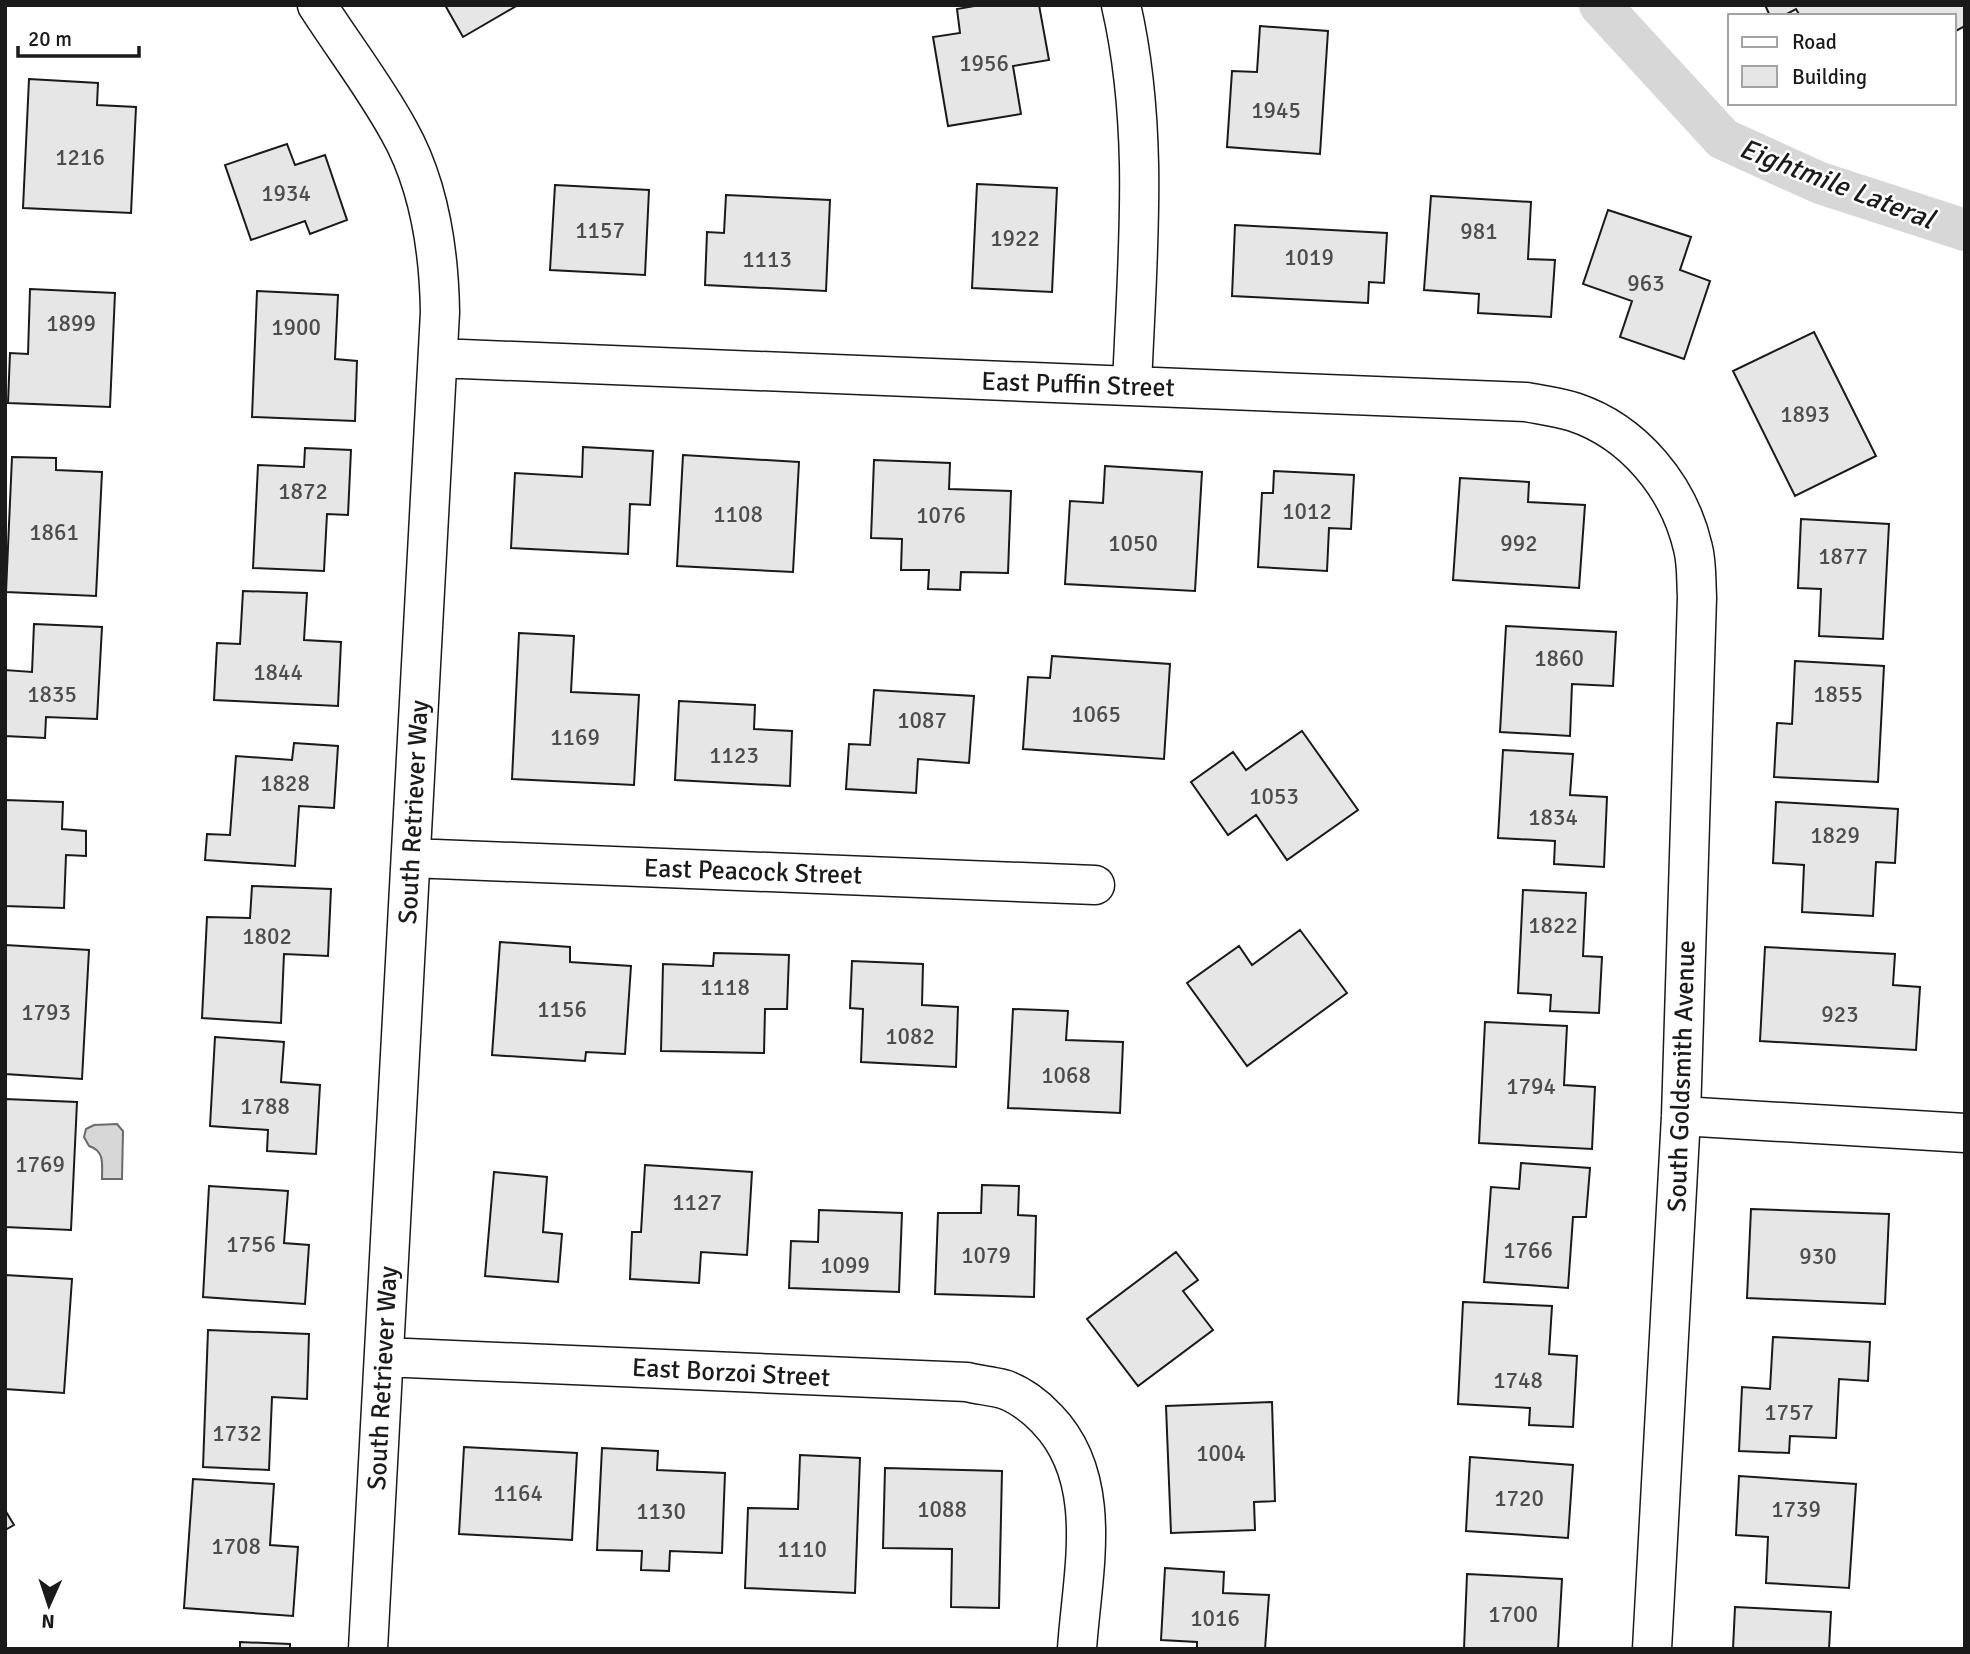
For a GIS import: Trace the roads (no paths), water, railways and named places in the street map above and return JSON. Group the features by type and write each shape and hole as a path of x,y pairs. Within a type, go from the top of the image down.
{"street":[{"name":"South Retriever Way","path":"317,5 400,131 419,174 432,219 439,266 438,358 368,1649"},
{"path":"1121,5 1129,42 1140,135 1132,386"},
{"name":"East Puffin Street","path":"438,358 1526,402 1574,412 1617,433 1653,466 1679,506"},
{"name":"South Goldsmith Avenue","path":"1652,1649 1681,1116 1697,597 1694,550 1679,506"},
{"name":"East Peacock Street","path":"411,858 1096,885"},
{"path":"1681,1116 1965,1133"},
{"name":"East Borzoi Street","path":"384,1357 967,1382 1006,1390 1038,1408 1061,1433 1079,1467 1086,1507 1077,1649"}],"waterway":[{"name":"Eightmile Lateral","path":"1600,5 1723,139 1820,183 1965,230"}]}
